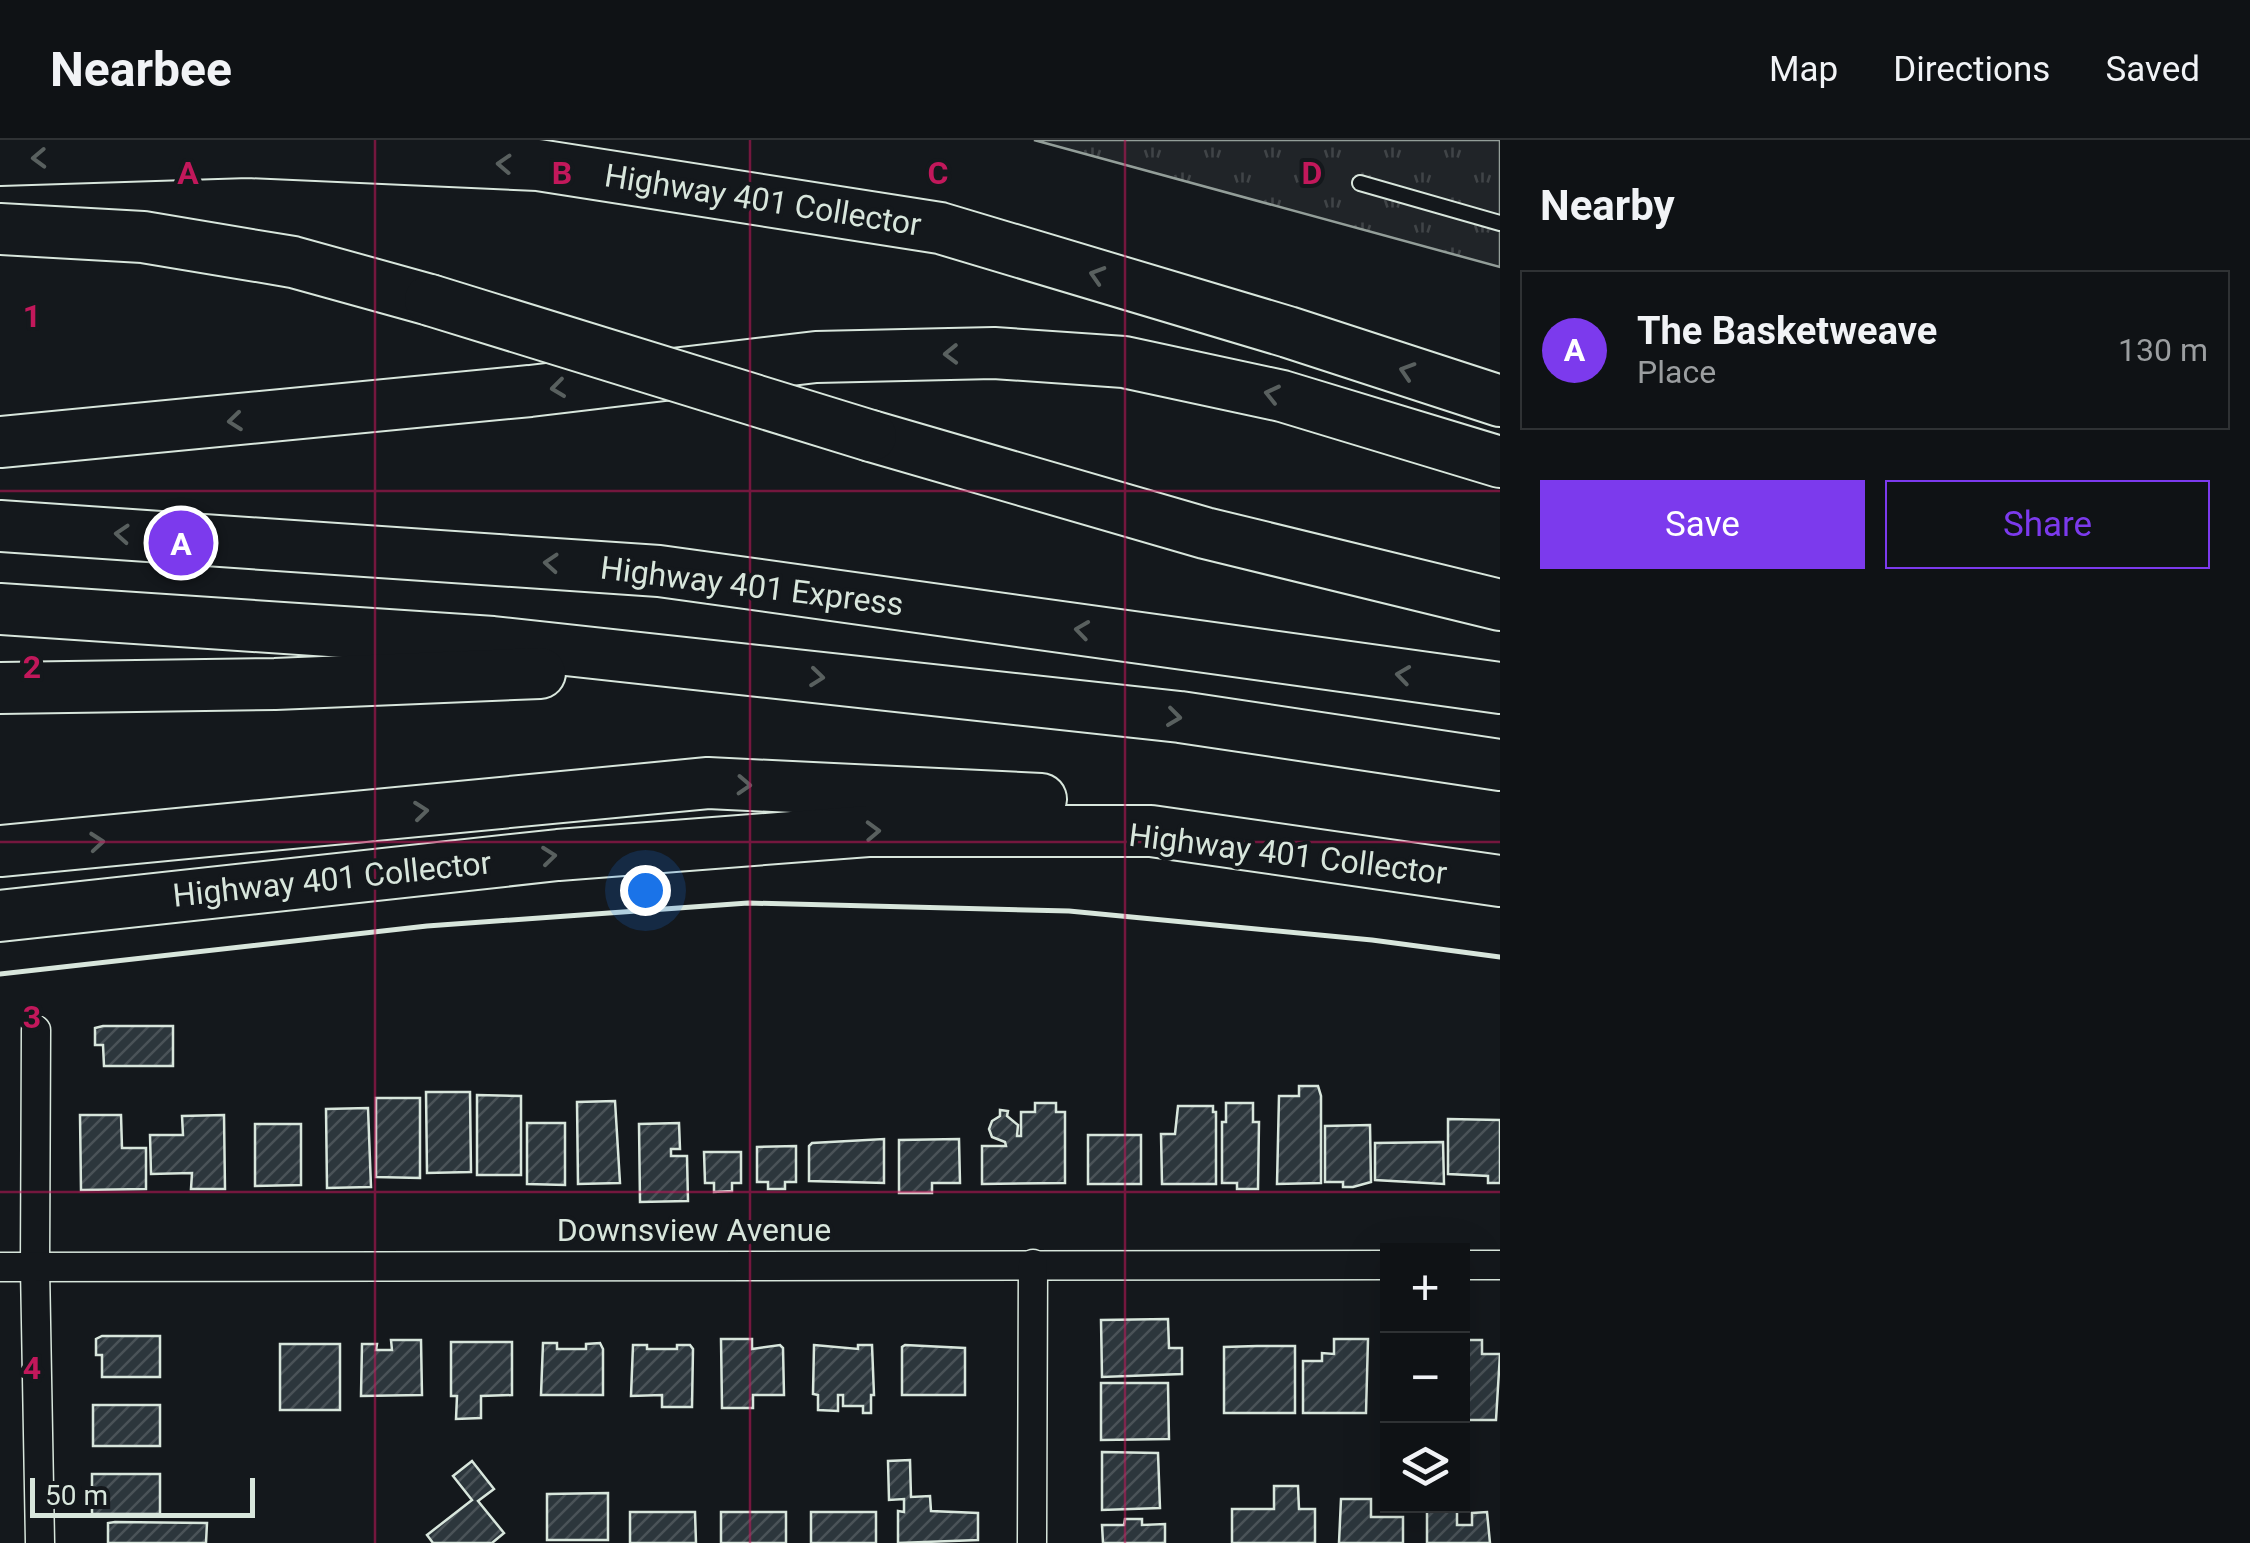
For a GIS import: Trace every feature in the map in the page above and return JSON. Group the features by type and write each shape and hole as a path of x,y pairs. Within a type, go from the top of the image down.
{"highway":[{"name":"Highway 401 Collector","path":"0,160 248,152 538,165 940,228 1288,332 1500,401"},
{"path":"0,229 143,238 293,262 1205,533 1500,605"},
{"path":"0,442 530,392 816,357 994,353 1124,362 1282,396 1500,462"},
{"name":"Highway 401 Express","path":"0,526 659,571 1500,688"},
{"path":"0,609 493,642 1180,718 1500,764"},
{"path":"0,688 274,684 720,666"},
{"path":"0,850 708,783 1062,800 1150,831"},
{"name":"Highway 401 Collector","path":"0,916 558,854 868,831 1150,831 1500,881"}],"street":[{"path":"36,1030 40,1543"},
{"path":"1032,1543 1033,1264"},
{"name":"Downsview Avenue","path":"0,1267 1380,1265"},
{"path":"1470,1265 1500,1265"}],"lane":[{"path":"1360,183 1500,222"}],"green space":[{"path":"1034,140 1500,140 1500,267"}],"building":[{"path":"173,1026 173,1066 104,1066 103,1045 95,1045 95,1028"},
{"path":"1299,1086 1318,1086 1321,1096 1321,1183 1277,1184 1279,1096 1299,1096"},
{"path":"426,1092 470,1092 471,1172 427,1173"},
{"path":"477,1095 521,1096 521,1175 477,1175"},
{"path":"376,1098 420,1098 420,1178 376,1177"},
{"path":"615,1101 620,1183 578,1184 577,1102"},
{"path":"1035,1103 1056,1103 1056,1112 1065,1112 1065,1183 982,1184 982,1146 1006,1146 992,1137 992,1121 1000,1116 1000,1110 1008,1111 1007,1116 1018,1125 1017,1136 1021,1136 1021,1112 1035,1112"},
{"path":"1226,1103 1253,1103 1253,1122 1259,1122 1258,1189 1237,1189 1237,1183 1222,1183 1222,1122 1226,1122"},
{"path":"1178,1106 1213,1106 1216,1112 1216,1184 1162,1184 1161,1134 1175,1134"},
{"path":"368,1108 371,1187 327,1188 326,1109"},
{"path":"80,1115 121,1115 122,1148 146,1148 146,1189 81,1190"},
{"path":"224,1115 225,1189 191,1189 192,1173 151,1174 150,1135 183,1135 182,1116"},
{"path":"1448,1119 1500,1120 1500,1183 1488,1183 1488,1176 1448,1174"},
{"path":"527,1123 565,1123 565,1185 527,1184"},
{"path":"679,1123 680,1149 671,1149 671,1156 687,1156 688,1201 640,1202 639,1124"},
{"path":"255,1124 301,1124 301,1185 255,1186"},
{"path":"1370,1125 1371,1182 1343,1187 1343,1182 1325,1182 1325,1126"},
{"path":"1088,1135 1141,1135 1141,1184 1088,1184"},
{"path":"884,1139 884,1183 809,1181 812,1143"},
{"path":"959,1139 960,1183 932,1183 932,1193 899,1193 899,1140"},
{"path":"1443,1142 1444,1184 1375,1180 1375,1143"},
{"path":"796,1146 796,1182 785,1182 785,1189 768,1189 768,1182 757,1182 757,1147"},
{"path":"704,1152 741,1152 741,1183 732,1183 732,1191 714,1192 714,1183 705,1183"},
{"path":"1168,1319 1169,1348 1182,1348 1182,1374 1102,1377 1101,1320"},
{"path":"160,1336 160,1377 102,1377 102,1355 96,1355 96,1339"},
{"path":"721,1339 752,1339 752,1349 780,1345 784,1395 753,1395 753,1408 722,1408"},
{"path":"1334,1339 1368,1339 1366,1413 1303,1413 1303,1361 1322,1361 1322,1353 1334,1354"},
{"path":"391,1340 421,1340 422,1395 361,1396 362,1344 377,1344 376,1350 392,1350"},
{"path":"1470,1340 1482,1340 1482,1354 1500,1354 1496,1420 1470,1420"},
{"path":"451,1342 512,1342 512,1395 481,1396 481,1418 456,1419 457,1396 451,1396"},
{"path":"543,1343 557,1343 557,1349 586,1349 586,1344 600,1343 603,1395 541,1395"},
{"path":"280,1344 340,1344 340,1410 280,1410"},
{"path":"633,1345 677,1349 677,1345 690,1345 692,1407 662,1407 662,1395 631,1396"},
{"path":"814,1345 858,1349 858,1345 872,1345 871,1413 863,1413 863,1406 843,1406 843,1395 838,1395 838,1411 818,1410 818,1395 813,1394"},
{"path":"905,1345 965,1348 965,1395 902,1395"},
{"path":"1295,1346 1295,1413 1224,1413 1224,1347"},
{"path":"1101,1383 1168,1383 1169,1439 1101,1440"},
{"path":"93,1405 160,1405 160,1446 93,1446"},
{"path":"1102,1452 1158,1453 1160,1508 1102,1510"},
{"path":"910,1460 911,1497 930,1496 931,1511 978,1513 978,1540 898,1543 898,1511 904,1512 904,1499 889,1500 888,1461"},
{"path":"472,1461 494,1489 478,1501 504,1533 492,1543 433,1543 427,1535 472,1500 453,1476"},
{"path":"92,1474 160,1474 160,1514 92,1514"},
{"path":"1274,1486 1298,1486 1299,1509 1315,1509 1315,1543 1232,1543 1232,1509 1274,1509"},
{"path":"608,1493 608,1540 547,1540 547,1494"},
{"path":"1341,1499 1371,1499 1371,1517 1403,1517 1403,1543 1339,1543"},
{"path":"630,1512 695,1512 696,1543 630,1543"},
{"path":"721,1512 786,1512 786,1543 721,1543"},
{"path":"811,1512 876,1512 876,1543 811,1543"},
{"path":"1487,1512 1490,1543 1427,1543 1427,1513 1457,1513 1457,1525 1472,1525 1472,1513"},
{"path":"1125,1519 1142,1519 1142,1525 1165,1524 1165,1543 1103,1543 1102,1525 1124,1525"},
{"path":"108,1523 207,1523 206,1543 108,1543"}],"wall":[{"path":"0,974 427,926 748,903 1069,911 1372,940 1500,957"}],"place":[{"name":"The Basketweave","path":"181,543"}]}
